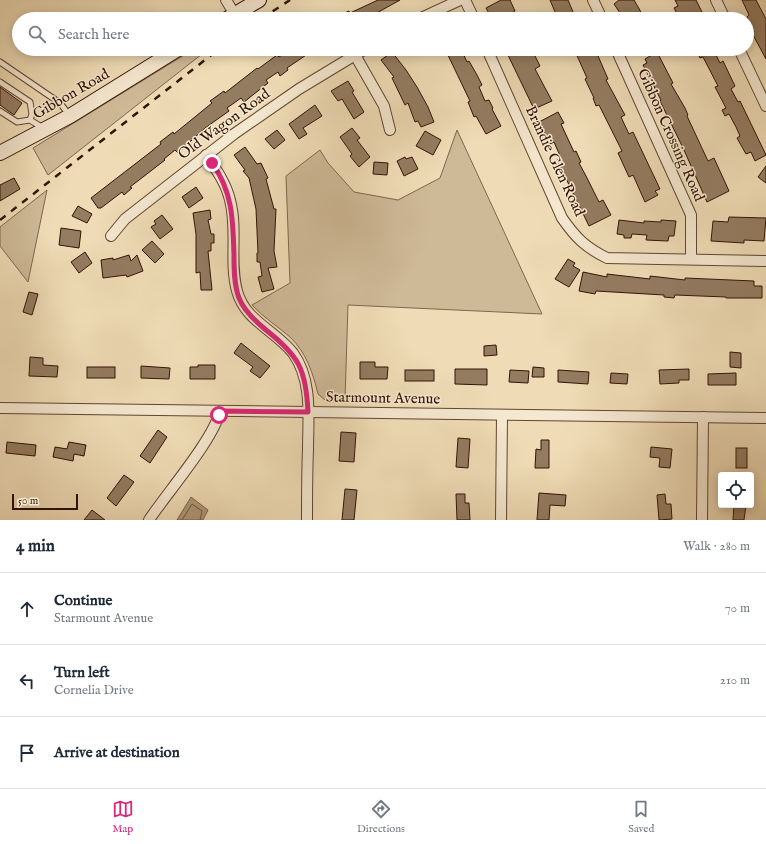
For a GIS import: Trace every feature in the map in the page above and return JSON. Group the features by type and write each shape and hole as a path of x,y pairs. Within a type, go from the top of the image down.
{"main road":[{"path":"239,12 259,0"},
{"name":"Gibbon Road","path":"0,153 70,116 167,56"}],"street":[{"path":"226,0 230,12"},
{"path":"434,12 460,0"},
{"path":"465,0 471,12"},
{"path":"593,0 599,12"},
{"path":"716,0 722,12"},
{"name":"Old Wagon Road","path":"111,236 125,219 206,155 299,89 353,56"},
{"path":"356,56 384,106 390,130"},
{"name":"Brandie Glen Road","path":"490,56 562,218 575,237 588,249 607,258 766,261"},
{"name":"Gibbon Crossing Road","path":"619,56 691,214 691,259"},
{"path":"742,56 766,106"},
{"path":"206,155 223,181 230,200 233,223 234,266 239,299 254,319 293,353 304,377 308,412 307,520"},
{"name":"Starmount Avenue","path":"0,408 766,418"},
{"path":"149,520 199,451 213,428 220,411"},
{"path":"501,520 502,415"},
{"path":"702,520 703,417"}],"lane":[{"path":"0,62 60,103 70,116"},
{"path":"0,82 30,102 32,114 30,120"},
{"path":"0,111 17,122 30,120 45,129"}],"shaded area":[{"path":"183,56 199,56 48,175 33,148"},
{"path":"457,130 542,314 348,305 345,400 325,400 318,394 314,378 305,356 296,343 252,305 290,283 286,176 320,150 328,163 354,192 398,200 440,178"},
{"path":"47,190 28,282 0,246 0,227"}],"water":[{"path":"191,497 208,510 203,520 177,520"}],"building":[{"path":"378,0 400,0 379,12 352,12"},
{"path":"501,0 510,0 515,11 488,12 486,8"},
{"path":"550,0 568,0 573,12 555,12"},
{"path":"619,0 634,0 641,12 619,12 614,4"},
{"path":"675,0 696,0 702,12 676,12 674,8 678,6"},
{"path":"742,0 756,0 766,19 766,59 754,37 754,12 748,12"},
{"path":"276,56 305,56 287,68 288,70 280,76 278,72 266,80 268,83 244,102 241,98 227,108 229,111 205,128 178,153 175,150 164,159 165,160 130,187 132,188 124,195 122,192 101,208 98,208 91,198 161,144 160,142 173,132 174,134 212,103 210,101 224,91 225,93 257,68 258,69"},
{"path":"386,56 395,56 417,87 434,122 421,127 418,121 415,122 408,103 405,105 392,78 394,77 381,60"},
{"path":"448,56 464,56 467,62 469,61 482,85 479,87 485,101 489,100 501,126 486,134 476,116 474,117 468,102 470,101"},
{"path":"508,56 535,56 540,66 535,69 552,101 534,109"},
{"path":"577,56 598,56 608,79 606,80 625,115 621,117 629,134 633,132 660,189 655,191 658,195 645,202 633,175 629,177 618,153 622,151 599,105 596,106 585,79 587,78"},
{"path":"650,56 659,56 673,83 671,84 685,108 688,115 687,116 708,161 714,158 729,191 707,202 660,101 661,100 643,65 647,63 645,59"},
{"path":"699,56 716,56 720,63 723,61 735,86 731,89 738,102 740,101 766,155 755,161 751,152 746,154 737,138 740,136 729,114 725,116 722,110 726,108 715,87 718,86 703,57 700,58"},
{"path":"348,81 354,91 352,92 364,112 354,119 342,99 338,101 331,91"},
{"path":"0,87 22,103 14,115 0,105"},
{"path":"315,105 322,116 303,128 307,134 299,139 289,124"},
{"path":"558,112 564,123 561,124 574,152 576,151 581,162 579,163 599,202 603,200 611,215 589,226 557,160 561,158 554,142 550,144 539,122"},
{"path":"352,128 360,138 357,140 370,157 359,167 350,156 352,154 340,137"},
{"path":"277,130 285,140 274,149 265,139"},
{"path":"425,131 441,140 433,155 416,146"},
{"path":"245,147 257,164 261,163 268,178 266,179 274,209 276,209 274,251 277,267 268,268 274,289 262,292 258,277 262,276 260,262 257,262 256,209 249,178 243,171 245,170 234,155"},
{"path":"405,157 406,159 412,157 418,169 404,176 397,161"},
{"path":"374,162 388,163 387,175 373,174"},
{"path":"766,166 766,183 758,177"},
{"path":"14,178 20,189 0,201 0,185"},
{"path":"196,187 203,198 189,208 182,197"},
{"path":"78,206 92,214 87,223 72,216"},
{"path":"210,210 211,219 208,220 211,234 214,234 214,243 211,243 211,251 208,251 212,290 201,290 200,272 196,273 196,234 193,213"},
{"path":"162,215 173,229 160,239 151,227 156,224 154,221"},
{"path":"729,217 766,218 764,241 744,240 744,243 711,241 713,221 728,222"},
{"path":"619,220 644,223 644,221 676,221 674,236 669,236 668,241 646,240 647,235 632,234 631,238 624,238 624,235 617,234"},
{"path":"61,228 81,231 79,248 59,245"},
{"path":"152,241 164,254 155,263 142,250"},
{"path":"85,252 92,263 79,273 71,262"},
{"path":"129,255 131,261 137,255 143,271 127,277 126,275 103,278 101,260 113,258 113,260"},
{"path":"568,259 575,263 573,266 580,270 569,287 555,279"},
{"path":"583,272 607,277 607,274 650,279 650,276 685,280 685,278 754,281 754,286 762,286 762,298 726,298 675,295 674,298 664,297 664,295 596,291 595,294 579,291"},
{"path":"29,292 38,294 32,315 23,312"},
{"path":"241,343 270,366 260,378 250,371 253,367 234,353"},
{"path":"496,345 497,355 484,356 484,346"},
{"path":"730,352 741,353 741,368 730,367"},
{"path":"30,357 43,358 43,365 58,366 57,377 29,376"},
{"path":"360,362 375,362 375,367 388,367 387,379 360,379"},
{"path":"198,365 215,365 215,379 190,379 190,367 198,367"},
{"path":"141,366 170,368 169,379 141,378"},
{"path":"87,367 115,367 115,378 87,378"},
{"path":"533,367 544,368 544,377 532,377"},
{"path":"455,369 487,369 487,385 455,384"},
{"path":"689,369 689,380 679,380 679,383 660,384 659,370"},
{"path":"405,370 434,370 434,381 405,381"},
{"path":"510,370 529,371 528,383 509,382"},
{"path":"558,370 589,372 588,384 558,382"},
{"path":"611,373 628,374 627,384 610,383"},
{"path":"736,373 736,385 708,385 708,374"},
{"path":"158,430 167,437 150,463 140,456"},
{"path":"341,432 356,433 354,462 339,461"},
{"path":"458,438 470,439 468,468 456,467"},
{"path":"541,440 549,440 549,468 535,468 536,449 541,450"},
{"path":"7,442 36,445 35,456 6,453"},
{"path":"69,442 86,445 84,456 74,454 73,461 53,457 55,447 67,449"},
{"path":"651,447 672,449 670,468 659,467 660,458 650,457"},
{"path":"736,448 747,448 747,468 736,468"},
{"path":"124,475 134,482 116,506 107,498"},
{"path":"345,489 357,490 354,520 342,520"},
{"path":"539,493 566,495 565,506 550,505 549,520 537,520"},
{"path":"456,494 465,494 465,503 469,503 470,520 457,520"},
{"path":"665,494 666,504 671,504 672,519 659,520 657,495"},
{"path":"734,508 746,508 744,520 733,520"},
{"path":"92,510 105,520 84,520"}],"railway":[{"path":"272,12 290,0"},
{"path":"0,220 210,56"}],"route":[{"path":"212,163 223,181 230,200 233,223 236,290 239,299 245,310 254,319 293,353 304,377 308,412 220,411 219,415"}]}
